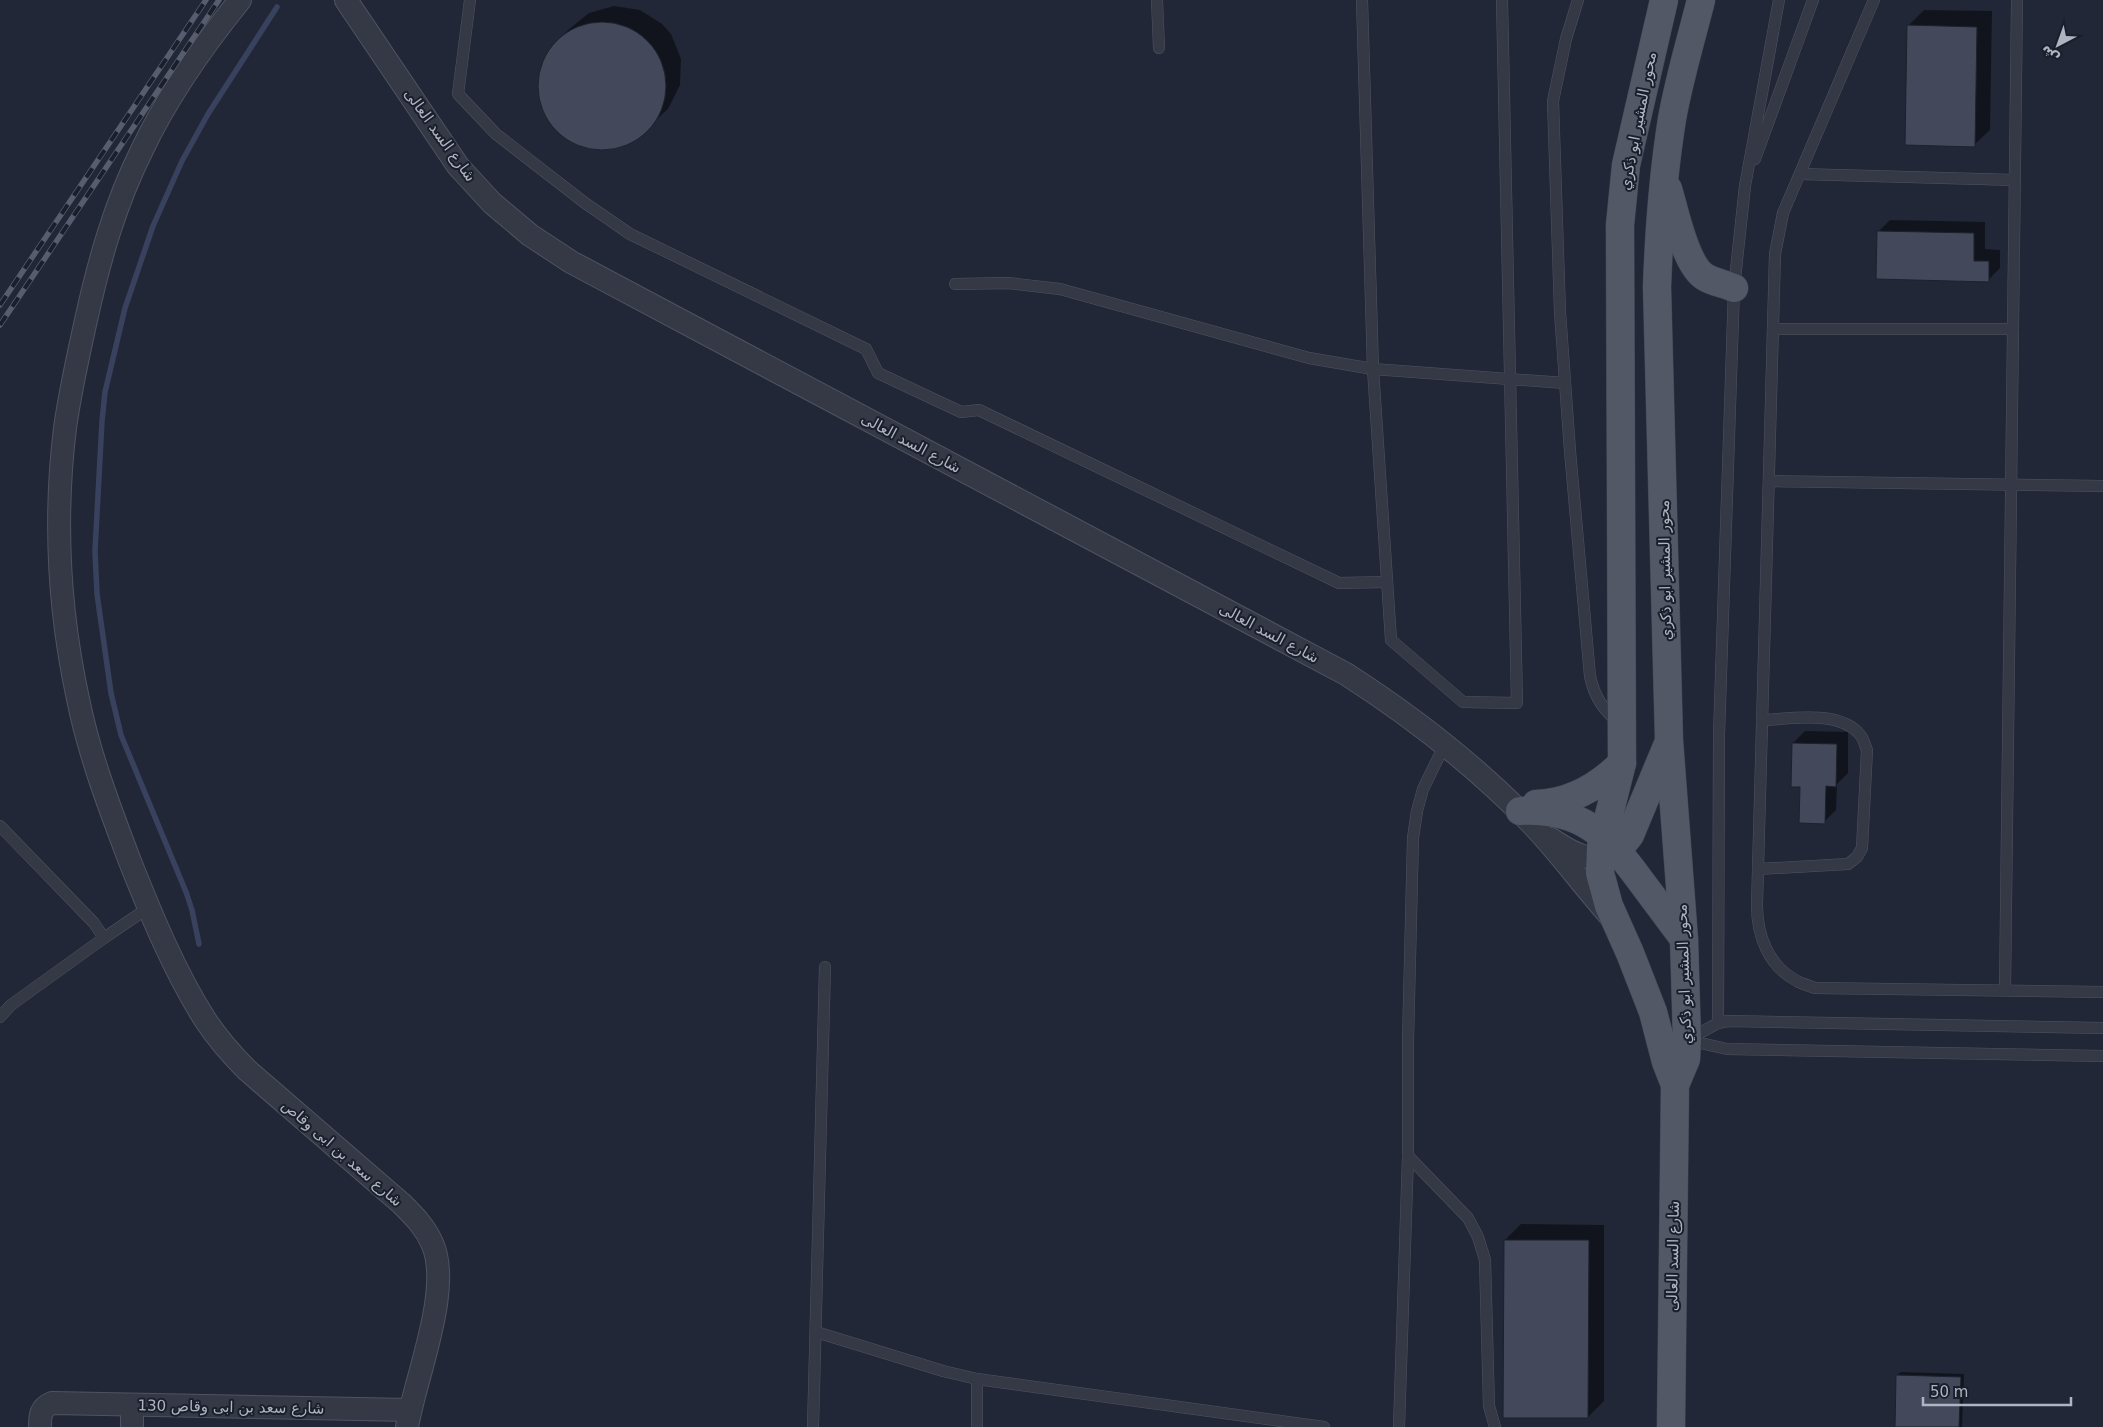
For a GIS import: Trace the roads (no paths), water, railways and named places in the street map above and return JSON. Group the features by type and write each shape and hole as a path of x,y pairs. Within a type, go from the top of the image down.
{"main road":[{"name":"محور المشير ابو ذكري","path":"1664,0 1626,165 1620,225 1623,724 1622,763 1607,848 1603,890 1653,1012 1666,1062 1675,1085"},
{"name":"محور المشير ابو ذكري","path":"1675,1085 1686,1059 1687,1040 1684,940 1669,740 1658,287 1659,230 1664,174 1673,117 1701,0"},
{"path":"1664,174 1686,247 1695,268 1705,277 1734,288"},
{"path":"1607,848 1630,835 1669,740"},
{"path":"1521,813 1532,804 1551,804 1568,799 1598,784 1622,763"},
{"path":"1521,813 1535,811 1564,815 1585,824 1684,940"},
{"name":"شارع السد العالى","path":"1671,1427 1675,1085"}],"street":[{"name":"شارع سعد بن ابى وقاص","path":"240,0 212,35 176,87 141,151 123,192 95,278 74,375 65,429 60,483 59,537 62,592 68,646 78,700 91,752 108,804 148,908 206,1021 225,1047 246,1070 402,1204 420,1222 433,1245 439,1270 438,1296 408,1419"},
{"name":"شارع السد العالى","path":"346,0 458,166 492,203 530,235 571,262 1346,674 1380,696 1445,744 1521,813 1616,922"},
{"name":"شارع سعد بن ابى وقاص 130","path":"40,1427 40,1414 43,1409 52,1404 132,1416 408,1419"}],"lane":[{"path":"470,0 458,94 496,134 585,203 630,234 866,349 878,373 960,412 979,410 1339,583 1387,582"},
{"path":"1157,0 1158,48"},
{"path":"1362,0 1373,368 1391,640 1464,702 1516,703 1502,0"},
{"path":"1578,0 1566,38 1553,101 1560,312 1590,676 1600,704 1606,712 1623,724"},
{"path":"1718,1023 1720,735 1734,288 1745,186 1779,0"},
{"path":"1745,186 1782,90 1813,0"},
{"path":"1874,0 1783,213 1775,254 1758,869 1757,920 1760,938 1776,962 1797,981 1816,988 2103,992"},
{"path":"2005,990 2017,0"},
{"path":"1800,174 2015,180"},
{"path":"956,284 1008,283 1060,289 1309,358 1373,368 1565,383"},
{"path":"1773,328 2013,329"},
{"path":"1769,481 2103,486"},
{"path":"1758,869 1848,864 1857,857 1862,848 1867,750 1861,736 1847,724 1828,718 1762,720"},
{"path":"1399,1427 1408,1156 1408,1041 1413,838 1417,810 1423,788 1445,744"},
{"path":"0,826 94,923 104,938"},
{"path":"0,1017 10,1005 148,908"},
{"path":"813,1427 825,967"},
{"path":"1687,1040 1718,1023 1728,1021 2103,1028"},
{"path":"1687,1040 1715,1048 1727,1049 2103,1056"},
{"path":"1408,1156 1468,1218 1478,1237 1484,1260 1489,1406 1495,1427"},
{"path":"816,1332 943,1371 977,1379 1324,1427"},
{"path":"977,1379 977,1427"}],"waterway":[{"path":"199,944 186,892 121,735 111,693 97,594 95,551 102,421 105,392 125,308 153,226 182,161 208,114 277,7"}],"railway":[{"path":"0,305 206,0"},
{"path":"0,325 219,0"}]}
